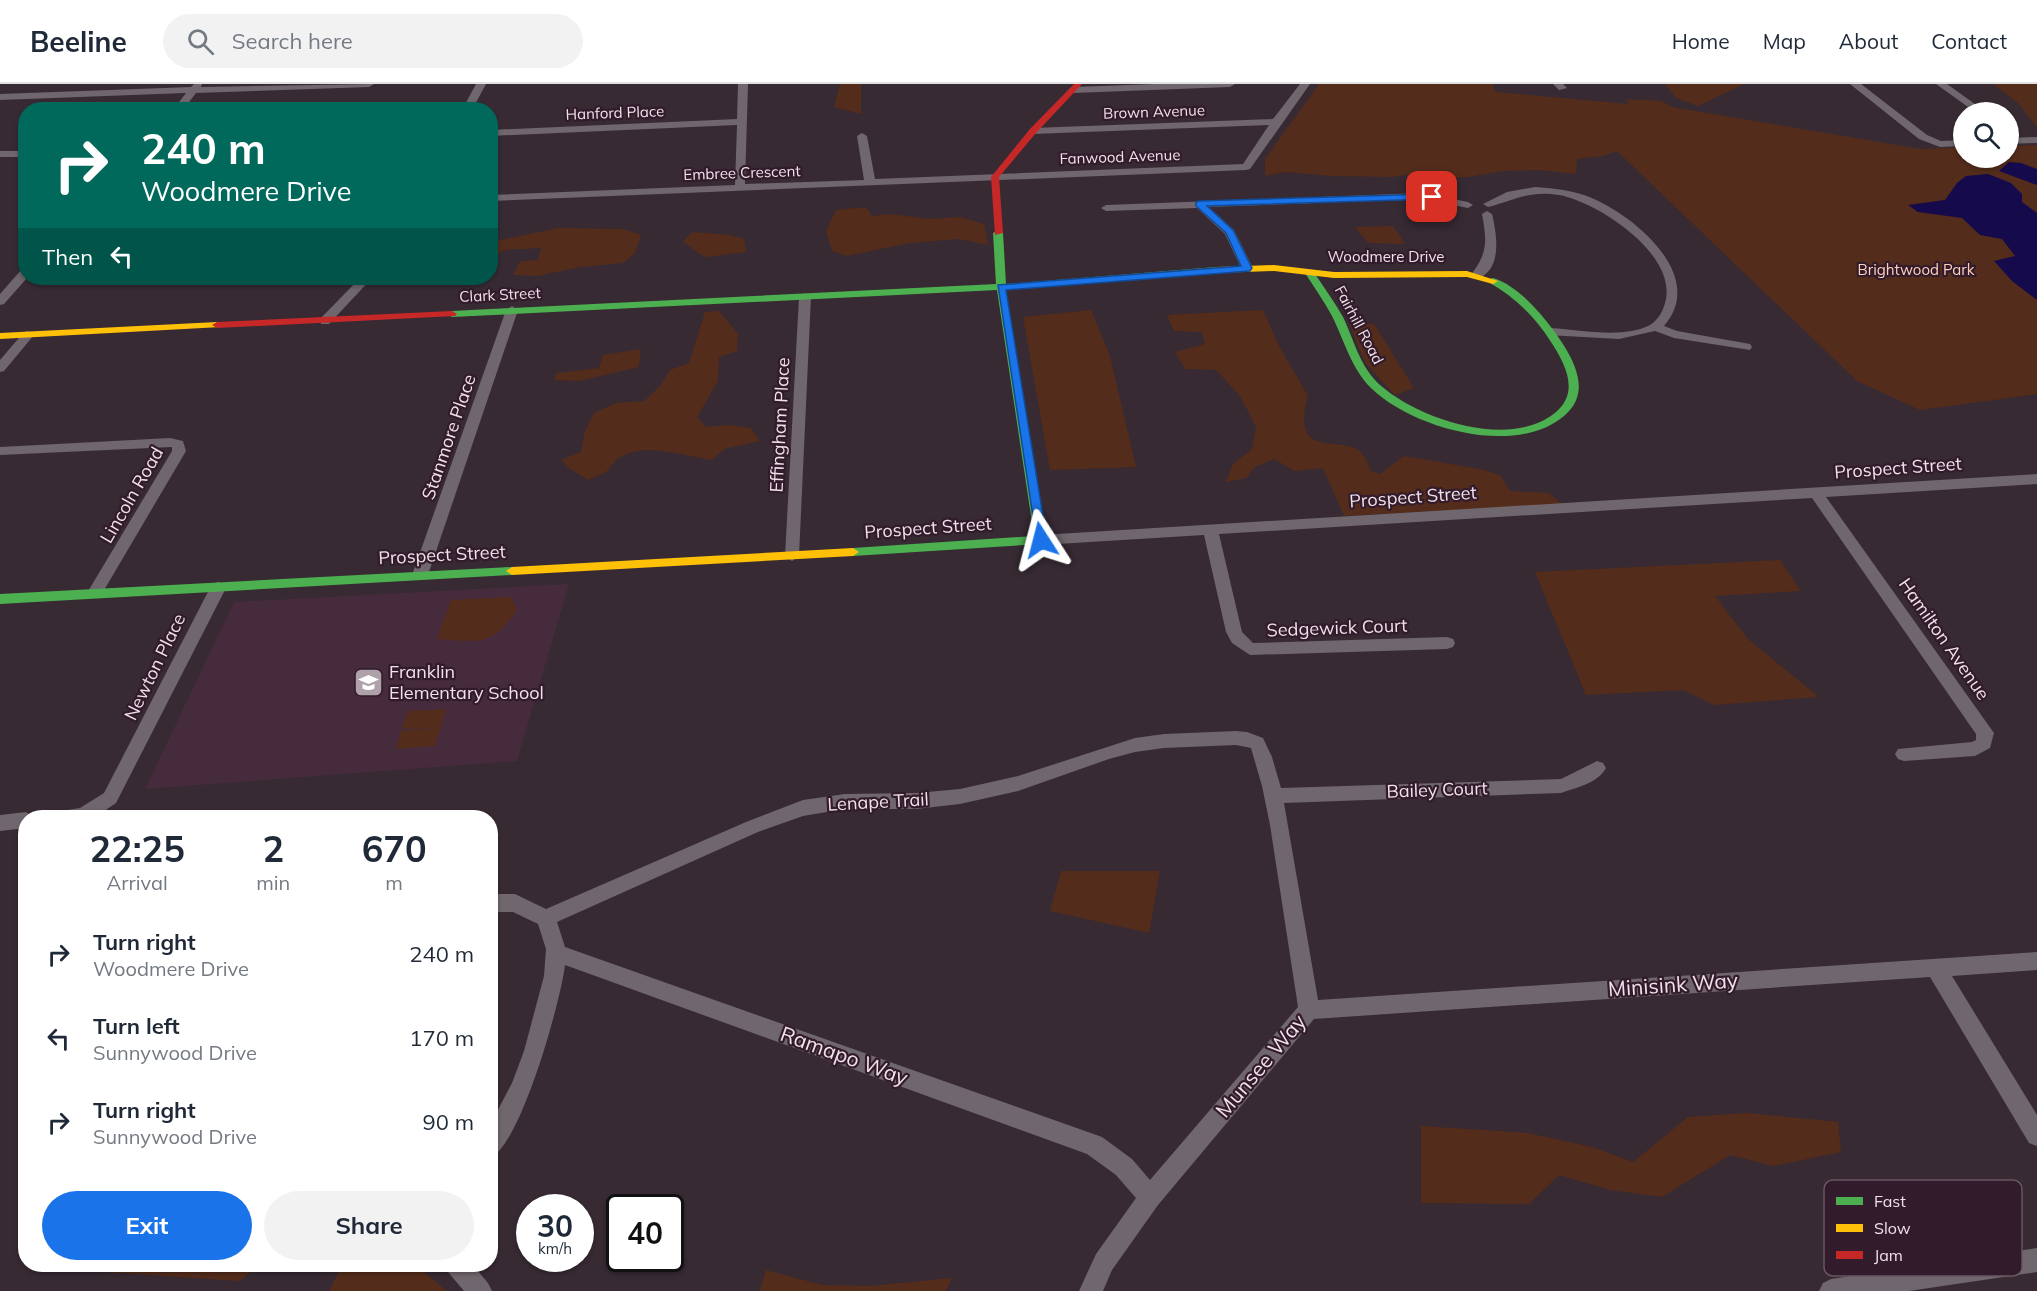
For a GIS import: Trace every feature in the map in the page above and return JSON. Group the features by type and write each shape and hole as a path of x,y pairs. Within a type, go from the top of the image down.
{"street":[{"path":"0,97 196,87 369,84"},
{"path":"471,102 481,84"},
{"path":"740,188 743,84"},
{"path":"1041,540 1001,287 995,177 1076,87 1230,84"},
{"path":"1276,122 1305,84"},
{"path":"1855,84 1923,138 1953,144"},
{"path":"1941,84 1967,102"},
{"path":"184,102 196,87"},
{"name":"Hanford Place","path":"498,133 742,122"},
{"name":"Brown Avenue","path":"1034,131 1276,122"},
{"name":"Fanwood Avenue","path":"995,177 1246,167 1276,122"},
{"path":"862,136 870,183"},
{"path":"2021,141 2037,140"},
{"path":"0,154 18,154"},
{"name":"Embree Crescent","path":"498,198 995,177"},
{"path":"1106,208 1423,196 1468,205 1470,211 1488,209 1508,194 1548,191 1583,199 1620,216 1649,244 1669,272 1673,282 1672,303 1662,321 1655,327 1631,333 1551,332"},
{"path":"1199,204 1230,232 1247,268"},
{"path":"1476,276 1487,265 1492,252 1488,209"},
{"name":"Woodmere Drive","path":"1001,287 1247,268 1274,268 1310,273 1476,276 1504,287 1551,332"},
{"name":"Fairhill Road","path":"1310,273 1332,307 1372,382 1405,408 1451,426 1491,433 1518,432 1546,425 1565,412 1573,401 1575,383 1572,371 1551,332"},
{"path":"0,301 18,280"},
{"path":"325,321 359,285"},
{"name":"Clark Street","path":"0,336 1001,287"},
{"name":"Effingham Place","path":"792,556 805,297"},
{"name":"Stanmore Place","path":"420,575 512,310"},
{"path":"1655,327 1674,334 1746,347"},
{"path":"0,368 28,335"},
{"name":"Lincoln Road","path":"0,451 170,442 178,444 179,451 95,594"},
{"name":"Prospect Street","path":"0,598 792,556 2037,479"},
{"name":"Hamilton Avenue","path":"1816,493 1985,733 1984,743 1975,749 1904,754"},
{"name":"Sedgewick Court","path":"1210,530 1234,632 1242,644 1250,649 1447,643"},
{"name":"Newton Place","path":"92,810 110,798 218,588"},
{"name":"Munsee Way","path":"1091,1291 1104,1262 1149,1197 1309,1010 1304,960 1263,751 1258,744 1248,739"},
{"name":"Lenape Trail","path":"546,918 752,827 821,804 967,796 1009,786 1138,744 1248,739"},
{"name":"Bailey Court","path":"1273,796 1561,786 1576,781 1597,768"},
{"path":"0,823 18,821"},
{"path":"498,903 515,903 546,918 555,939 556,953 547,1011 534,1054 516,1099 498,1132"},
{"name":"Ramapo Way","path":"556,953 1094,1145 1124,1167 1149,1197"},
{"name":"Minisink Way","path":"1309,1010 2037,961"},
{"path":"1935,967 2037,1135"},
{"path":"2022,1262 2037,1260"},
{"path":"463,1272 480,1291"},
{"path":"1831,1291 1931,1276"}],"shaded area":[{"path":"2019,163 2021,163 2037,169 2037,185 1999,171 2002,168 2019,168"},
{"path":"1988,174 2011,183 2022,194 2022,202 2037,213 2037,300 2012,281 1994,261 2015,256 2002,239 1980,235 1962,218 1918,212 1908,205 1945,200 1957,183 1966,176"},
{"name":"Franklin Elementary School","path":"569,584 517,761 145,789 234,602"}],"green space":[{"path":"840,84 861,84 861,114 834,107"},
{"name":"Brightwood Park","path":"1319,84 1493,84 1495,92 1628,104 1627,99 1661,101 1672,107 1920,149 1953,147 1953,168 2019,168 2019,146 2037,145 2037,394 1920,410 1857,381 1617,151 1603,156 1577,159 1576,174 1539,170 1503,171 1468,177 1440,178 1424,173 1391,177 1332,176 1286,172 1265,176 1265,159"},
{"path":"1665,84 1744,84 1698,106 1676,98"},
{"path":"1993,84 2037,84 2037,127 2019,102"},
{"path":"866,207 872,216 889,214 930,219 960,217 984,224 988,245 958,239 910,243 847,256 832,251 826,231 836,210"},
{"path":"1393,226 1405,244 1368,243 1355,227"},
{"path":"558,228 623,229 641,235 635,253 623,263 581,267 537,276 513,275 520,261 538,260 541,248 504,250 498,254 498,241"},
{"path":"692,232 731,235 744,239 746,252 705,257 683,242"},
{"path":"1091,310 1110,356 1136,467 1050,470 1023,317"},
{"path":"1263,310 1279,346 1308,396 1304,416 1305,429 1315,440 1355,448 1365,458 1371,471 1380,474 1404,456 1485,470 1501,476 1510,491 1549,493 1562,504 1344,516 1323,468 1295,471 1274,459 1255,467 1246,478 1226,482 1233,464 1252,449 1256,427 1240,396 1216,370 1185,369 1175,352 1205,344 1202,332 1174,331 1167,315"},
{"path":"719,311 738,334 737,351 719,357 718,381 697,417 706,427 728,425 751,428 760,441 724,449 712,460 653,450 630,453 617,459 606,472 588,480 561,460 581,452 585,431 594,413 616,403 644,401 660,386 670,370 689,363 705,312"},
{"path":"1349,323 1374,324 1414,388 1395,395 1365,363"},
{"path":"641,349 639,367 579,381 554,380 557,373 599,368 603,355"},
{"path":"1780,560 1801,591 1715,596 1748,639 1819,697 1714,705 1684,690 1586,695 1535,572"},
{"path":"510,597 517,609 492,636 474,641 437,639 451,600"},
{"path":"446,709 435,746 396,749 401,731 437,728 402,729 408,711"},
{"path":"1061,871 1160,871 1149,933 1050,911"},
{"path":"1748,1113 1838,1122 1841,1152 1773,1166 1730,1155 1662,1197 1610,1190 1559,1175 1529,1204 1421,1203 1421,1126 1528,1133 1592,1147 1633,1162 1688,1117"},
{"path":"766,1270 822,1285 870,1286 952,1278 946,1291 760,1291"},
{"path":"106,1272 251,1272 239,1281"},
{"path":"338,1272 424,1272 447,1291 329,1291"}],"traffic: fast":[{"path":"853,552 1041,540 1001,287 998,233"},
{"path":"452,314 1001,287 1216,270"},
{"path":"1310,273 1337,316 1363,372 1376,387 1416,412 1443,423 1471,430 1499,433 1525,432 1548,425 1565,410 1574,392 1573,375 1561,349 1535,314 1520,299 1493,281"},
{"path":"0,599 512,571"}],"traffic: slow":[{"path":"1216,270 1274,268 1334,275 1467,274 1493,281"},
{"path":"0,336 217,325"},
{"path":"512,571 853,552"}],"traffic: jam":[{"path":"998,233 995,177 1033,131 1078,84"},
{"path":"217,325 452,314"}],"place":[{"name":"Franklin Elementary School","path":"368,682"}],"route":[{"path":"1041,540 1001,287 1247,268 1230,232 1199,204 1432,197"}]}
